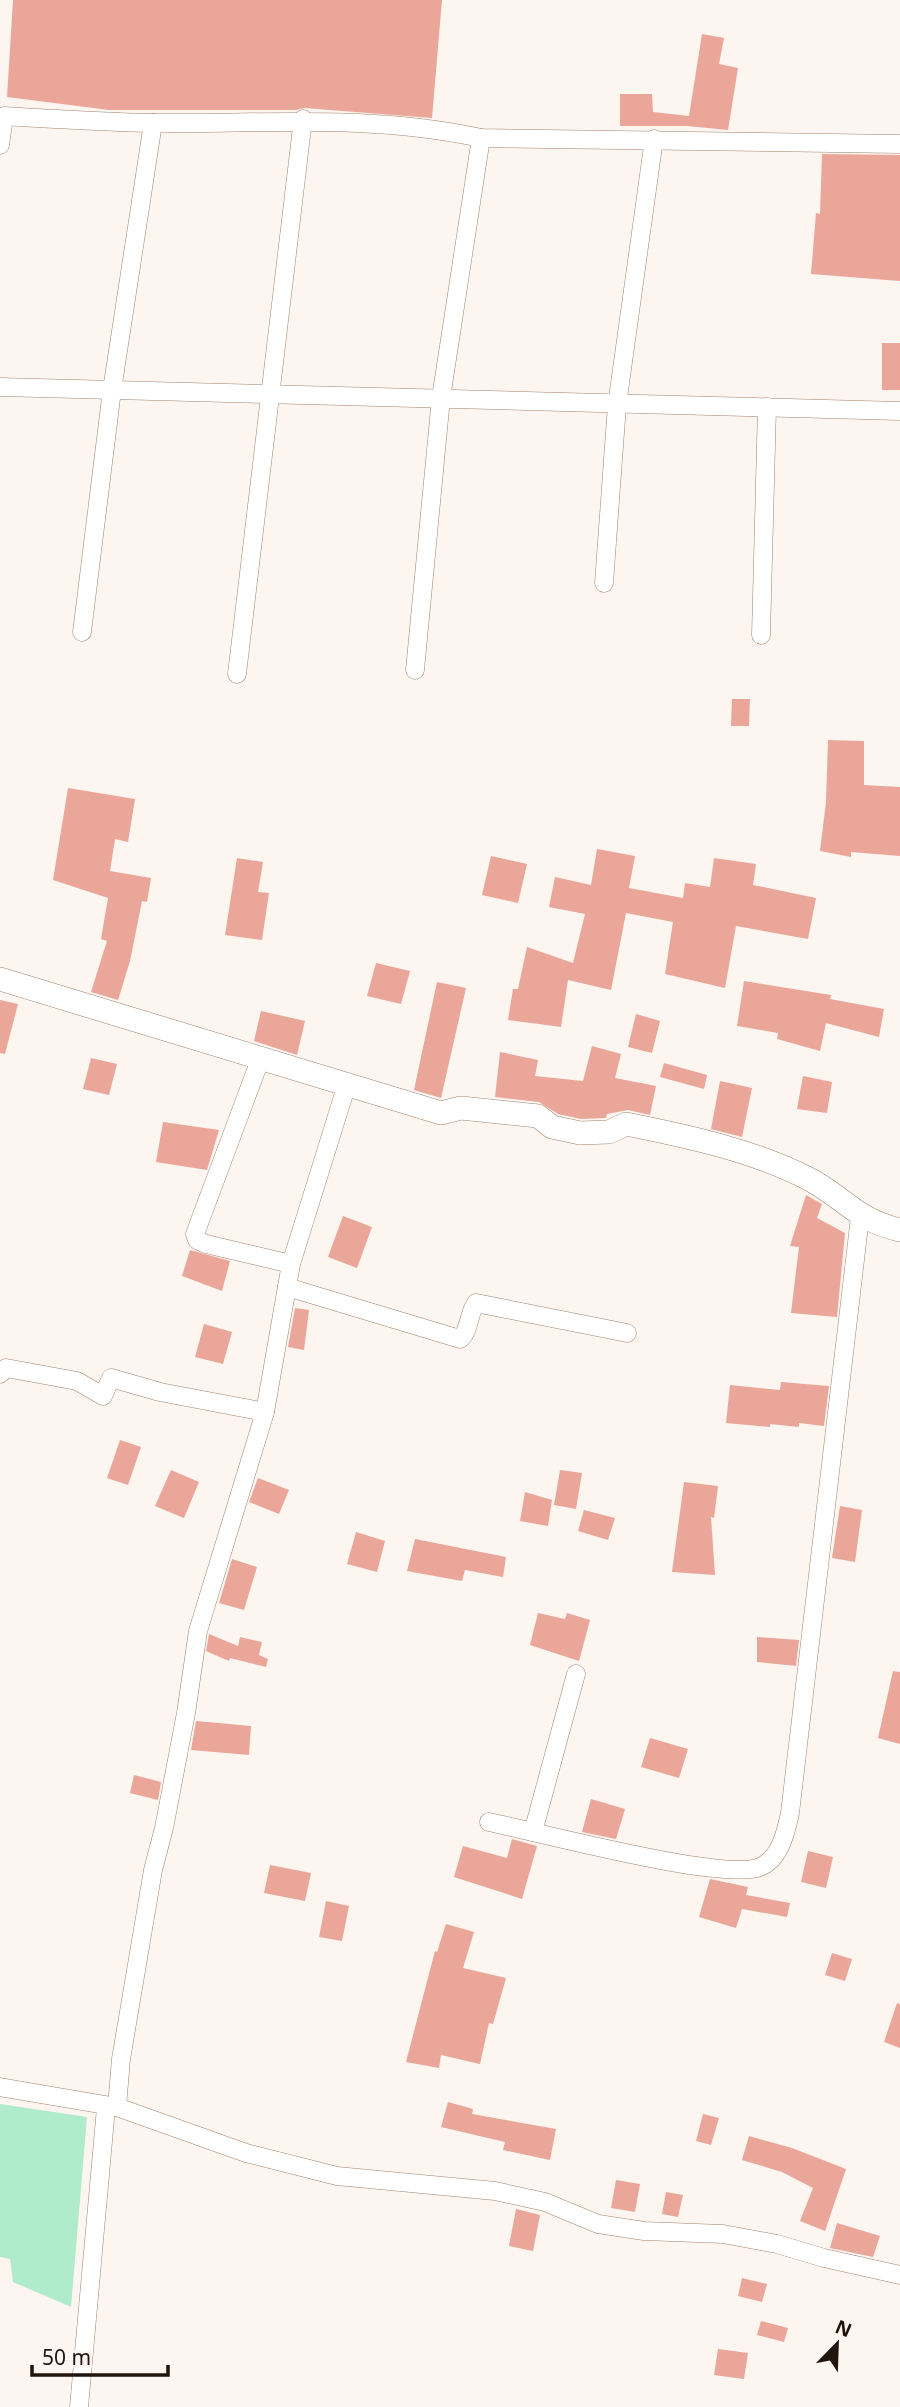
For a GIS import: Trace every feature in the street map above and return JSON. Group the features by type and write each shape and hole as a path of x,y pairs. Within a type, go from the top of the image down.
{"street":[{"path":"0,145 4,117 153,123 303,119 434,127 481,138 900,144"},
{"path":"237,674 303,119"},
{"path":"82,632 112,390 153,123"},
{"path":"415,670 441,398 481,138"},
{"path":"604,583 617,405 654,139"},
{"path":"0,387 900,411"},
{"path":"761,635 768,407"},
{"path":"0,979 441,1113 461,1108 538,1116 552,1127 580,1133 610,1132 625,1124 729,1150 809,1179 860,1217 900,1230"},
{"path":"260,1060 195,1234 197,1240 206,1244 291,1264"},
{"path":"79,2407 112,2107 153,1870 164,1828 186,1713 198,1630 265,1412 291,1264 347,1084"},
{"path":"489,1822 700,1868 746,1870 760,1867 774,1857 785,1835 790,1813 860,1217"},
{"path":"287,1287 460,1339 465,1336 470,1311 476,1303 627,1332"},
{"path":"0,1374 6,1368 77,1381 103,1396 111,1378 160,1392 265,1412"},
{"path":"533,1832 576,1674"},
{"path":"0,2087 112,2107 246,2153 337,2176 495,2191 545,2202 598,2224 644,2231 723,2234 777,2244 824,2258 885,2269 900,2275"}],"green space":[{"path":"0,2104 87,2117 71,2307 13,2282 10,2259 0,2257"}],"building":[{"path":"13,0 442,0 432,118 304,108 109,110 7,97"},
{"path":"702,34 724,38 719,64 738,68 728,130 687,126 620,126 620,94 652,94 653,112 689,116"},
{"path":"822,154 900,155 900,281 811,274 816,213 820,214"},
{"path":"882,343 900,343 900,390 882,390"},
{"path":"732,699 750,699 749,726 731,726"},
{"path":"828,740 864,741 864,785 900,787 900,856 851,852 851,857 820,851 826,802"},
{"path":"68,788 135,799 128,842 115,839 110,871 151,878 147,902 142,901 130,961 118,1000 91,992 107,941 101,939 108,898 53,880"},
{"path":"597,849 635,856 629,888 683,898 685,883 710,887 714,858 756,864 753,885 816,898 808,939 736,926 725,988 665,974 673,922 626,913 611,990 568,980 561,1027 508,1020 513,989 518,989 527,947 573,963 585,914 549,907 555,877 591,885"},
{"path":"491,856 527,864 518,903 482,895"},
{"path":"237,858 263,862 258,892 269,893 262,940 225,935"},
{"path":"376,963 410,971 401,1004 367,996"},
{"path":"744,981 831,995 830,999 884,1009 879,1037 826,1023 820,1051 777,1039 778,1033 737,1026"},
{"path":"437,982 466,988 441,1098 414,1090"},
{"path":"0,1000 18,1004 5,1054 0,1053"},
{"path":"261,1011 305,1021 297,1055 254,1041"},
{"path":"636,1014 660,1021 652,1053 628,1047"},
{"path":"592,1046 621,1054 615,1078 656,1086 650,1115 628,1110 607,1114 606,1118 581,1119 558,1114 539,1102 495,1097 500,1052 538,1060 535,1076 583,1081"},
{"path":"91,1058 117,1064 109,1095 83,1089"},
{"path":"664,1063 707,1075 704,1089 660,1077"},
{"path":"803,1076 832,1082 827,1113 797,1109"},
{"path":"720,1081 752,1088 742,1137 711,1129"},
{"path":"163,1122 219,1130 207,1170 156,1162"},
{"path":"806,1195 822,1204 817,1218 845,1233 837,1317 791,1313 799,1247 790,1246"},
{"path":"343,1216 372,1227 357,1268 328,1257"},
{"path":"190,1250 230,1261 222,1291 182,1276"},
{"path":"295,1308 309,1310 304,1350 288,1347"},
{"path":"204,1324 232,1332 223,1364 195,1357"},
{"path":"781,1382 829,1386 824,1426 799,1423 799,1427 770,1424 770,1427 726,1423 730,1385 780,1390"},
{"path":"120,1440 141,1447 128,1485 107,1478"},
{"path":"171,1470 199,1482 184,1518 155,1506"},
{"path":"560,1470 582,1473 576,1509 554,1505"},
{"path":"258,1478 289,1490 279,1514 249,1502"},
{"path":"684,1482 718,1486 714,1518 711,1517 715,1575 672,1572"},
{"path":"525,1492 552,1500 548,1526 520,1521"},
{"path":"840,1506 862,1510 855,1562 832,1558"},
{"path":"584,1510 615,1518 608,1540 578,1531"},
{"path":"356,1532 385,1541 377,1572 347,1564"},
{"path":"415,1539 506,1557 503,1577 465,1570 462,1581 407,1571"},
{"path":"232,1559 257,1567 244,1610 219,1603"},
{"path":"538,1613 565,1619 567,1613 590,1620 579,1661 530,1645"},
{"path":"209,1634 238,1646 240,1637 262,1642 259,1655 268,1659 266,1667 230,1658 229,1661 206,1651"},
{"path":"757,1637 799,1640 796,1666 757,1662"},
{"path":"893,1671 900,1672 900,1744 878,1738"},
{"path":"196,1721 251,1726 249,1755 191,1750"},
{"path":"650,1738 688,1749 679,1778 641,1767"},
{"path":"134,1775 161,1782 158,1800 130,1793"},
{"path":"591,1799 625,1809 616,1839 582,1832"},
{"path":"512,1839 537,1846 522,1899 454,1877 463,1846 507,1858"},
{"path":"808,1851 833,1857 826,1888 801,1882"},
{"path":"270,1865 311,1873 305,1901 264,1893"},
{"path":"710,1879 748,1887 746,1895 790,1903 787,1917 742,1909 736,1928 699,1917"},
{"path":"326,1901 349,1906 342,1941 319,1937"},
{"path":"446,1924 474,1932 463,1968 506,1978 493,2024 489,2023 480,2064 441,2055 439,2068 406,2062 435,1951 437,1952"},
{"path":"832,1953 852,1959 845,1981 825,1975"},
{"path":"897,2003 900,2004 900,2048 884,2042"},
{"path":"448,2102 473,2109 472,2114 556,2129 550,2160 503,2150 505,2142 441,2127"},
{"path":"703,2114 719,2118 711,2145 696,2141"},
{"path":"749,2136 792,2148 846,2169 825,2231 800,2221 813,2188 782,2172 742,2160"},
{"path":"616,2180 640,2184 635,2212 611,2208"},
{"path":"666,2192 683,2195 678,2217 662,2214"},
{"path":"516,2209 540,2215 533,2251 509,2246"},
{"path":"837,2223 880,2236 873,2257 830,2248"},
{"path":"742,2278 767,2284 762,2302 738,2296"},
{"path":"761,2321 788,2328 784,2342 757,2335"},
{"path":"718,2349 748,2353 744,2379 714,2375"}]}
